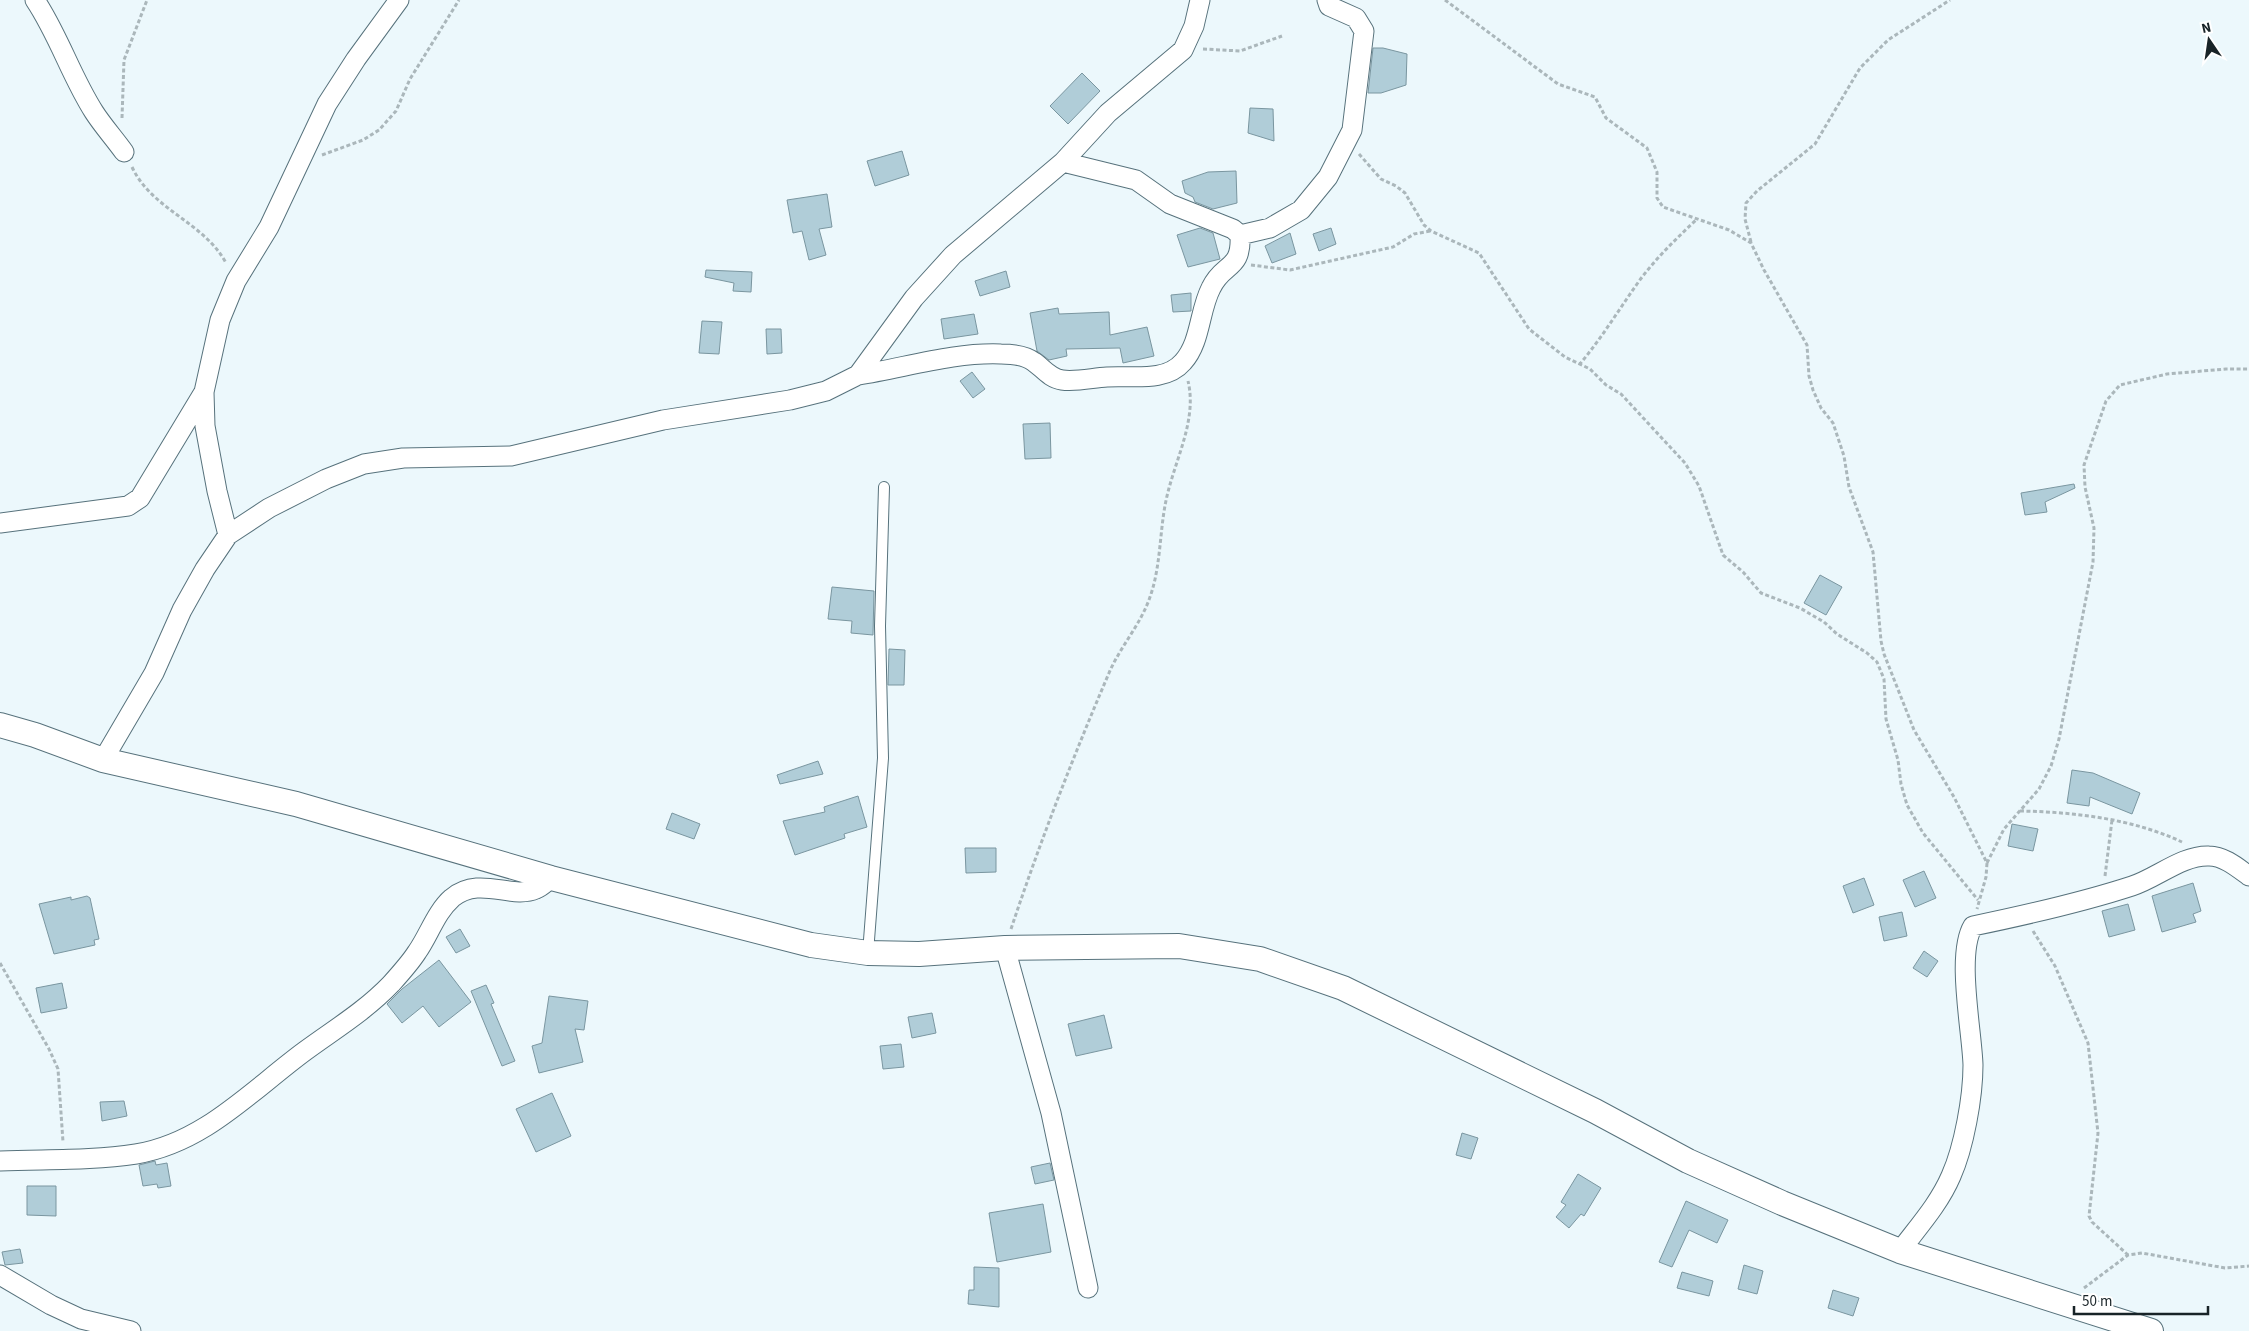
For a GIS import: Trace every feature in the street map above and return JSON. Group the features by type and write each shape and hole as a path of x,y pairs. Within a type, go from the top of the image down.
{"street":[{"path":"35,0 52,26 74,76 94,112 124,152"},
{"path":"228,535 209,454 205,426 204,392 220,320 236,281 269,227 328,104 356,59 399,0"},
{"path":"858,375 914,298 953,255 1063,162 1108,113 1183,50 1194,26 1200,0"},
{"path":"1240,235 1270,228 1300,210 1328,177 1352,130 1364,31 1356,18 1329,6 1327,0"},
{"path":"103,760 154,673 186,602 228,535 269,508 326,479 364,464 403,458 511,456 663,420 790,400 826,391 858,375 908,367 938,359 1002,354 1024,357 1034,362 1045,373 1060,380 1109,377 1142,379 1164,373 1182,364 1192,349 1210,289 1216,279 1236,261 1240,252 1240,235 1233,229 1170,204 1136,180 1063,162"},
{"path":"0,523 128,506 140,498 204,392"},
{"path":"0,725 35,735 103,760 296,804 550,878 811,945 868,953 919,954 1005,948 1179,946 1269,962 1343,988 1595,1111 1688,1161 1782,1203 1900,1251 2066,1302 2151,1331"},
{"path":"1900,1251 1937,1201 1952,1175 1961,1142 1969,1105 1973,1066 1967,1009 1966,948 1968,934 1973,926 2023,916 2134,886 2180,864 2210,855 2227,861 2249,876"},
{"path":"0,1161 64,1160 136,1154 164,1146 209,1125 238,1105 304,1051 351,1021 373,1002 417,952 440,913 452,898 466,890 488,887 527,892 534,890 550,878"},
{"path":"1005,948 1051,1113 1088,1288"},
{"path":"0,1275 51,1305 81,1318 131,1331"}],"lane":[{"path":"868,953 883,758 880,626 884,487"}],"path":[{"path":"147,0 124,60 121,106 124,152 134,172 154,198 204,234 220,252 236,281"},
{"path":"300,162 341,150 379,130 396,111 410,79 459,0"},
{"path":"1445,0 1558,84 1595,97 1606,118 1648,148 1657,172 1657,198 1663,207 1729,230 1751,243"},
{"path":"1950,0 1888,40 1860,68 1815,144 1746,203 1745,219 1751,243 1764,270 1807,345 1809,376 1813,390 1821,408 1833,423 1844,456 1849,487 1873,552 1881,641 1884,654 1914,730 1954,797 1986,863 1986,877 1978,900 1973,926"},
{"path":"1183,50 1240,51 1282,36"},
{"path":"1352,130 1358,153 1381,179 1396,186 1405,194 1424,225 1431,231 1480,253 1529,329 1554,349 1579,365 1590,369 1606,385 1621,394 1685,463 1699,486 1723,555 1743,572 1761,593 1800,608 1824,622 1837,634 1867,653 1877,662 1884,679 1886,719 1898,760 1901,784 1907,805 1923,833 1978,900"},
{"path":"1579,365 1599,342 1637,284 1665,250 1697,219"},
{"path":"1236,261 1269,269 1290,270 1393,247 1414,234 1431,231"},
{"path":"1005,948 1057,798 1110,670 1138,623 1150,596 1159,559 1167,494 1188,421 1191,398 1182,364"},
{"path":"1986,863 2004,829 2039,789 2051,766 2059,739 2094,562 2094,528 2085,487 2084,465 2106,401 2120,386 2167,374 2249,369"},
{"path":"2020,811 2112,820 2160,832 2210,855"},
{"path":"2098,896 2107,861 2112,820"},
{"path":"2023,916 2055,966 2088,1043 2098,1133 2089,1216 2092,1222 2128,1255"},
{"path":"0,963 49,1049 58,1069 64,1160"},
{"path":"2066,1302 2128,1255 2142,1253 2225,1268 2249,1266"}],"building":[{"path":"1373,48 1383,48 1407,54 1406,85 1381,93 1368,93"},
{"path":"1082,73 1100,91 1068,124 1050,106"},
{"path":"1250,108 1273,109 1274,141 1248,133"},
{"path":"902,151 909,175 875,186 867,161"},
{"path":"1236,171 1237,203 1213,209 1195,202 1193,197 1185,193 1182,181 1208,172"},
{"path":"827,194 832,227 819,229 826,255 809,260 802,231 793,233 787,200"},
{"path":"1200,228 1213,233 1220,259 1188,267 1177,235"},
{"path":"1331,228 1336,244 1319,251 1313,234"},
{"path":"1290,233 1296,254 1272,263 1265,246"},
{"path":"706,270 752,272 751,292 733,291 734,283 705,277"},
{"path":"1006,271 1010,287 980,296 975,281"},
{"path":"1191,293 1191,311 1173,312 1171,295"},
{"path":"1058,308 1059,314 1109,312 1110,335 1147,327 1154,356 1123,363 1120,348 1066,349 1067,356 1049,360 1037,351 1030,313"},
{"path":"974,314 978,334 944,339 941,319"},
{"path":"702,321 722,322 719,354 699,353"},
{"path":"766,329 781,329 782,353 767,354"},
{"path":"972,372 985,389 973,398 960,381"},
{"path":"1050,423 1051,458 1025,459 1023,424"},
{"path":"2074,484 2075,488 2045,502 2047,512 2025,515 2021,493"},
{"path":"1820,575 1842,587 1826,615 1804,603"},
{"path":"832,587 874,591 873,635 851,633 852,621 828,619"},
{"path":"889,649 905,650 904,685 888,685"},
{"path":"818,761 823,774 780,784 777,775"},
{"path":"2072,770 2093,773 2140,793 2132,814 2090,797 2089,806 2067,803"},
{"path":"858,796 867,827 844,834 845,838 795,855 783,821 825,812 824,807"},
{"path":"672,813 700,824 694,839 666,829"},
{"path":"2012,824 2038,829 2033,851 2008,846"},
{"path":"965,848 996,848 996,872 966,873"},
{"path":"1924,871 1936,898 1915,907 1903,880"},
{"path":"1864,878 1874,905 1853,913 1843,886"},
{"path":"2193,883 2201,911 2193,914 2196,922 2162,932 2152,896"},
{"path":"87,896 90,898 99,939 94,940 95,945 54,954 39,904 71,897 71,900"},
{"path":"2128,904 2135,930 2109,937 2102,911"},
{"path":"1902,912 1907,936 1884,941 1879,917"},
{"path":"460,929 470,946 456,953 446,937"},
{"path":"1924,951 1938,961 1927,977 1913,968"},
{"path":"439,960 471,1002 439,1027 423,1006 402,1023 387,1004 402,989"},
{"path":"62,983 67,1008 41,1013 36,988"},
{"path":"486,985 494,1003 491,1004 515,1061 502,1066 471,991"},
{"path":"549,996 588,1001 584,1030 575,1029 583,1062 539,1073 532,1046 542,1043"},
{"path":"932,1013 936,1033 912,1038 908,1017"},
{"path":"1104,1015 1112,1048 1076,1056 1068,1024"},
{"path":"901,1044 904,1067 883,1069 880,1046"},
{"path":"552,1093 571,1136 536,1152 516,1109"},
{"path":"124,1101 127,1116 102,1121 100,1102"},
{"path":"1462,1133 1478,1138 1471,1159 1456,1155"},
{"path":"155,1161 156,1165 167,1163 171,1186 158,1188 157,1184 143,1186 139,1165"},
{"path":"1050,1163 1054,1180 1035,1184 1031,1167"},
{"path":"1578,1174 1601,1188 1584,1216 1581,1214 1569,1228 1556,1217 1566,1205 1561,1202"},
{"path":"27,1186 56,1186 56,1216 27,1215"},
{"path":"1686,1201 1728,1220 1717,1243 1689,1230 1672,1267 1659,1262"},
{"path":"1043,1204 1051,1252 997,1262 989,1213"},
{"path":"20,1249 23,1263 5,1265 2,1252"},
{"path":"1744,1265 1763,1271 1757,1294 1738,1289"},
{"path":"974,1267 999,1268 999,1307 968,1304 969,1290 974,1290"},
{"path":"1682,1272 1713,1281 1709,1296 1677,1288"},
{"path":"1833,1290 1859,1298 1853,1316 1828,1308"}]}
